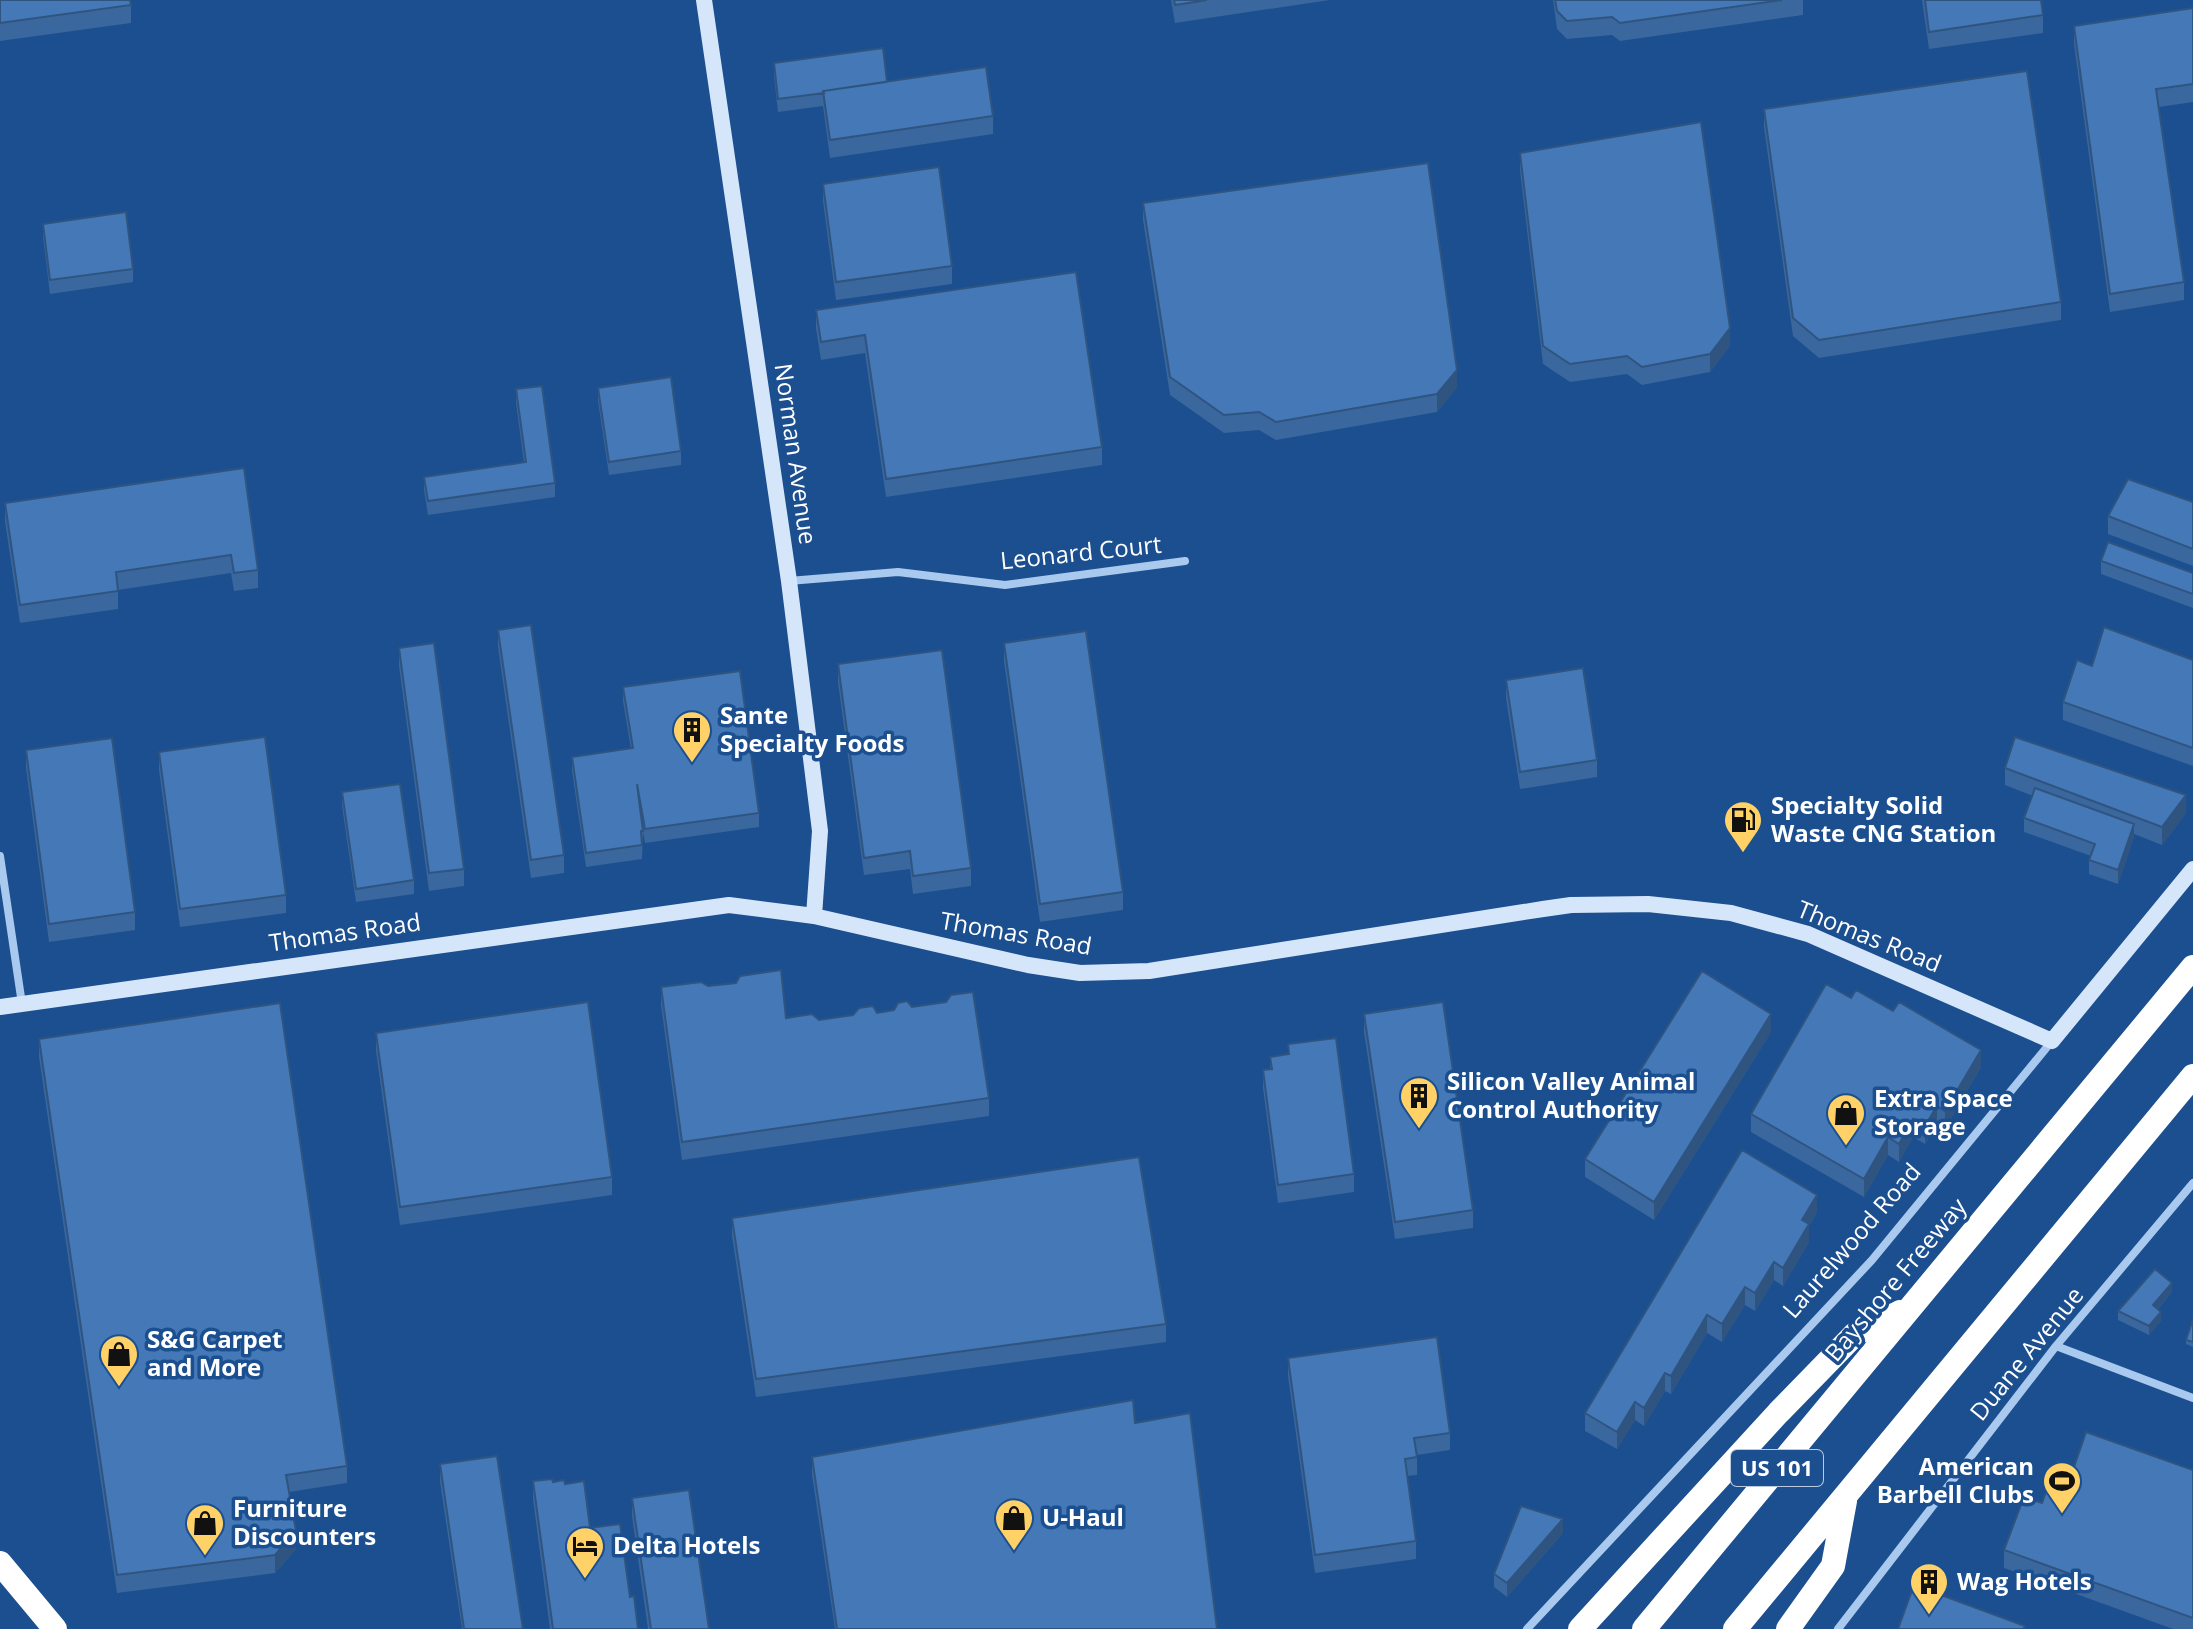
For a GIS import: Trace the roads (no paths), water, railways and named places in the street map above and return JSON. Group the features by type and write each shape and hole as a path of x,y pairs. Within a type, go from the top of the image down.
{"highway":[{"name":"Bayshore Freeway","path":"1644,1629 2193,967"},
{"name":"US 101","path":"1735,1629 2193,1076"},
{"path":"1580,1629 1778,1413 1855,1334 1910,1308"},
{"path":"1788,1629 1833,1566 1845,1498"},
{"path":"0,1563 55,1629"}],"street":[{"name":"Norman Avenue","path":"704,0 789,581 820,831 814,916"},
{"name":"Leonard Court","path":"789,581 898,572 1005,585 1185,561"},
{"path":"0,856 22,1004"},
{"name":"Laurelwood Road","path":"1527,1629 1872,1260 2193,869"},
{"name":"Thomas Road","path":"0,1007 729,905 814,916 1028,965 1080,973 1149,971 1571,905 1662,906 1731,913 1808,934 2052,1041"},
{"name":"Duane Avenue","path":"1838,1629 2056,1346 2193,1183"},
{"path":"2056,1346 2193,1398"}],"place":[{"name":"Sante Specialty Foods","path":"692,764"},
{"name":"Specialty Solid Waste CNG Station","path":"1743,854"},
{"name":"Silicon Valley Animal Control Authority","path":"1419,1130"},
{"name":"Extra Space Storage","path":"1846,1147"},
{"name":"S&G Carpet and More","path":"119,1388"},
{"name":"American Barbell Clubs","path":"2062,1515"},
{"name":"U-Haul","path":"1014,1552"},
{"name":"Furniture Discounters","path":"205,1557"},
{"name":"Delta Hotels","path":"585,1580"},
{"name":"Wag Hotels","path":"1929,1616"}]}
